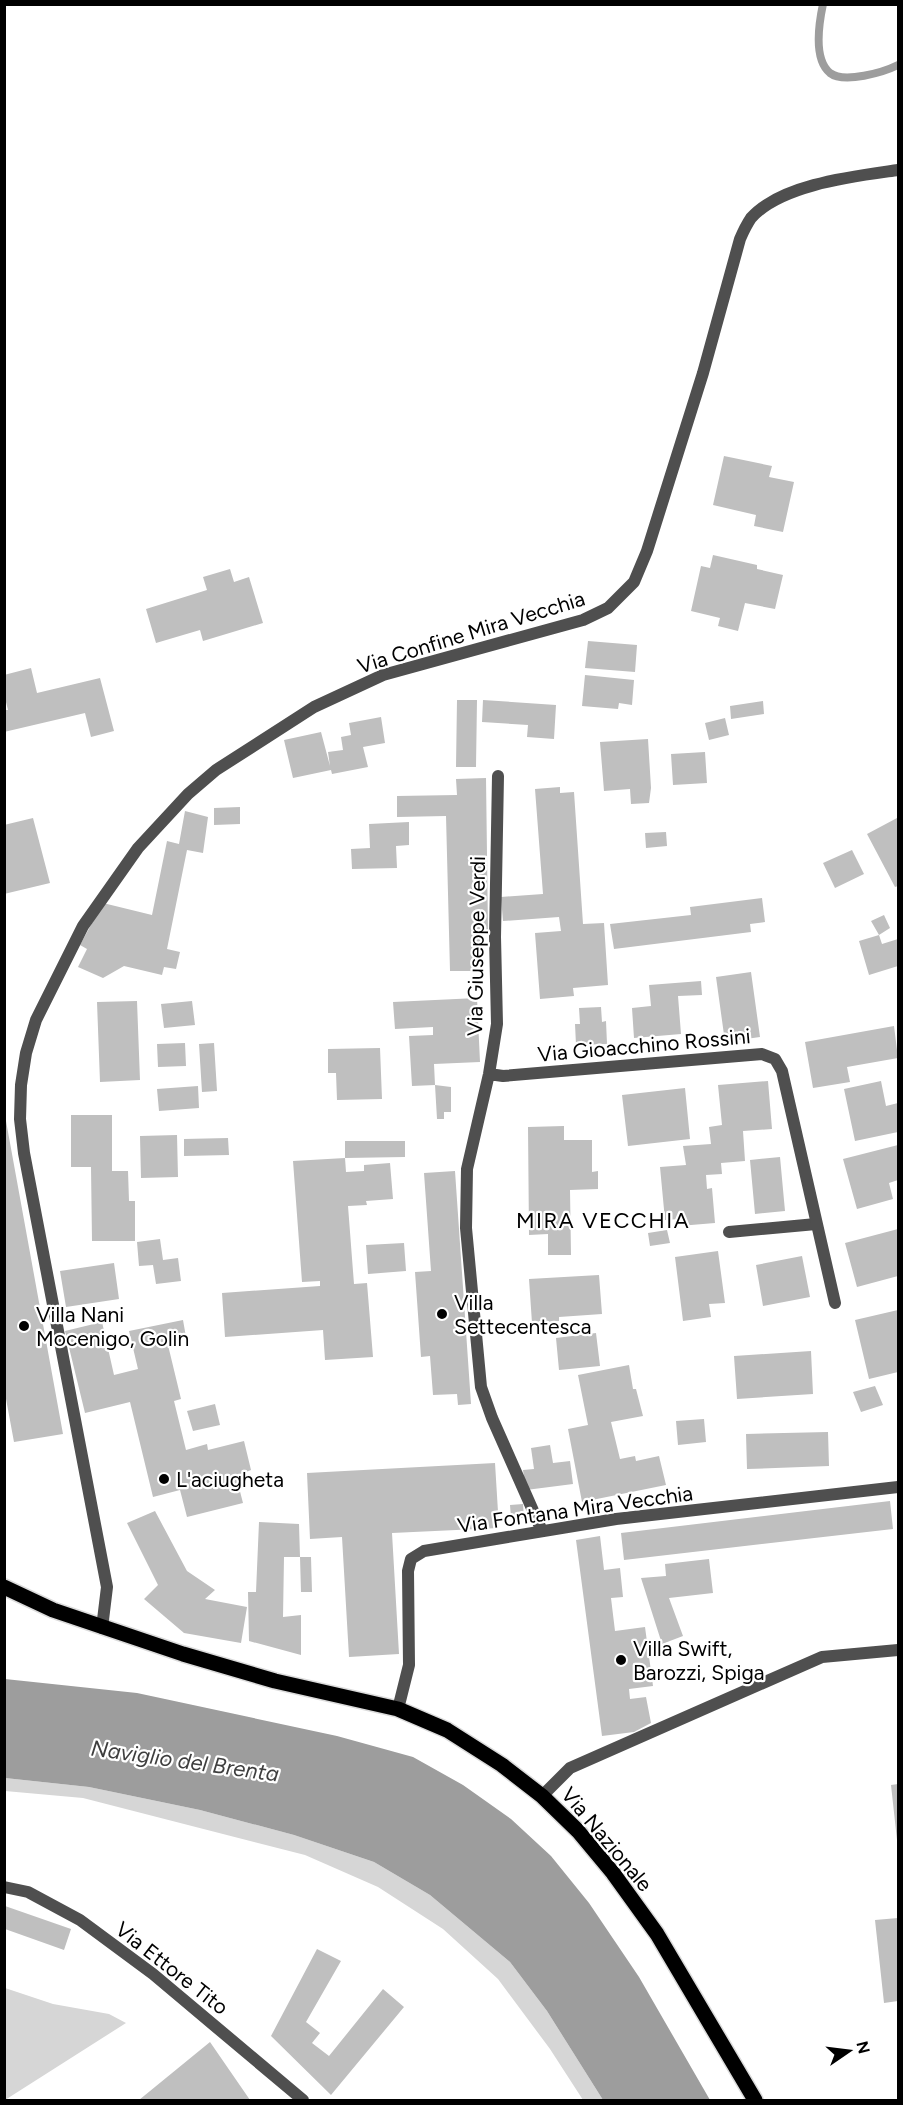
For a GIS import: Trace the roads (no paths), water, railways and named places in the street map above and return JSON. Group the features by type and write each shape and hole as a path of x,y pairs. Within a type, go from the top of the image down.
{"main road":[{"name":"Via Nazionale","path":"4,1587 53,1610 102,1628 275,1681 398,1709 447,1730 502,1765 542,1796 585,1839 613,1873 657,1934 755,2100"}],"street":[{"name":"Via Confine Mira Vecchia","path":"102,1628 107,1587 24,1152 20,1119 21,1086 26,1053 36,1020 83,926 138,848 188,794 216,770 314,707 383,675 583,620 608,608 633,582 647,551 703,374 740,238 750,219 789,193 814,185 898,170"},
{"name":"Via Giuseppe Verdi","path":"498,776 495,937 497,1024 489,1074 467,1170 466,1228 481,1387 542,1531"},
{"name":"Via Gioacchino Rossini","path":"489,1074 502,1076 762,1054 775,1059 782,1071 835,1303"},
{"path":"729,1232 816,1224"},
{"name":"Via Fontana Mira Vecchia","path":"398,1709 409,1665 408,1571 411,1559 424,1551 616,1519 898,1487"},
{"path":"542,1796 570,1768 822,1657 898,1650"},
{"name":"Via Ettore Tito","path":"4,1887 28,1892 80,1920 153,1974 303,2100"}],"water":[{"name":"Naviglio del Brenta","path":"5,1679 137,1693 337,1736 413,1757 463,1785 511,1819 551,1856 589,1903 639,1977 710,2100 603,2100 547,2011 510,1962 430,1895 374,1862 294,1835 200,1810 89,1787 5,1778"}],"waterway":[{"path":"823,4 819,50 821,59 830,73 836,76 854,77 874,74 898,65"}],"place":[{"name":"Villa Settecentesca","path":"442,1314"},
{"name":"Villa Nani Mocenigo, Golin","path":"24,1326"},
{"name":"L'aciugheta","path":"164,1479"},
{"name":"Villa Swift, Barozzi, Spiga","path":"621,1660"}],"district":[{"name":"MIRA VECCHIA","path":"603,1220"}]}
